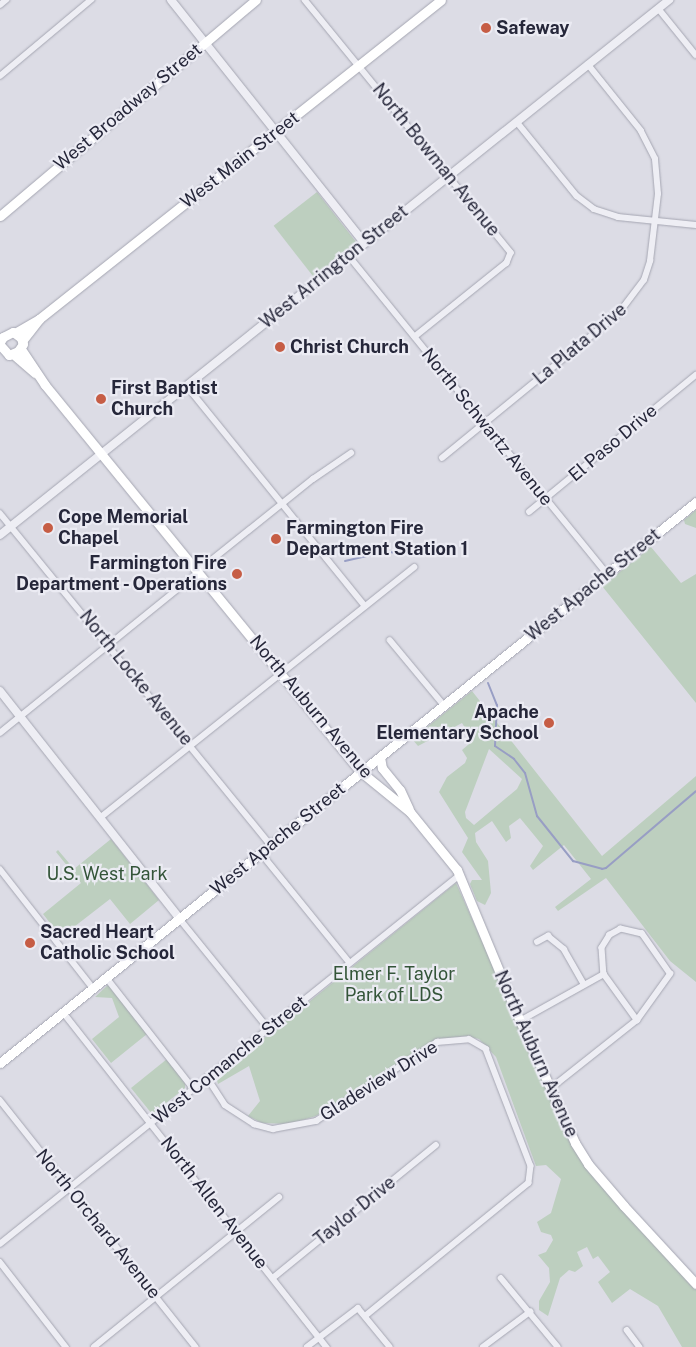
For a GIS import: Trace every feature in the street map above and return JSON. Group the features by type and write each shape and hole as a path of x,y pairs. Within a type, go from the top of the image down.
{"main road":[{"name":"West Broadway Street","path":"1,212 256,0"},
{"name":"West Main Street","path":"2,347 12,333 39,319 441,0"},
{"name":"West Main Street","path":"21,345 39,319"},
{"name":"North Auburn Avenue","path":"0,326 12,333 21,345 35,373"},
{"path":"2,347 21,345"},
{"name":"North Auburn Avenue","path":"2,347 35,373 362,772 410,812 460,875 550,1089 588,1164 696,1284"},
{"name":"West Apache Street","path":"0,1063 696,502"},
{"path":"380,757 382,768 400,790 410,812"}],"street":[{"path":"0,5 6,0"},
{"path":"0,76 91,0"},
{"path":"171,0 274,133 364,243"},
{"name":"North Bowman Avenue","path":"306,0 450,175 511,255 507,263 415,336"},
{"name":"West Arrington Street","path":"0,536 669,0"},
{"path":"659,9 696,55"},
{"name":"La Plata Drive","path":"442,458 632,300 647,270 655,220 658,176 650,144 588,65"},
{"path":"517,122 587,205 610,216 696,225"},
{"name":"North Schwartz Avenue","path":"349,256 606,574"},
{"name":"El Paso Drive","path":"529,512 696,375"},
{"path":"187,386 365,606"},
{"path":"0,733 281,504 351,453"},
{"name":"North Locke Avenue","path":"0,512 271,844"},
{"path":"100,818 414,567"},
{"path":"390,640 444,705"},
{"path":"0,692 269,1029"},
{"path":"261,853 350,963"},
{"path":"0,869 93,988"},
{"name":"West Comanche Street","path":"0,1244 460,875"},
{"path":"550,1089 637,1020 670,974 665,964 642,934 621,929 610,935 602,948 604,974 637,1020"},
{"path":"537,942 548,936 564,949 584,984"},
{"path":"520,1021 604,974"},
{"path":"106,978 194,1088"},
{"name":"North Allen Avenue","path":"63,1012 327,1347"},
{"name":"Gladeview Drive","path":"207,1077 225,1105 254,1124 273,1129 316,1121 437,1042 469,1039 486,1049 531,1166 531,1177 519,1193 366,1316"},
{"name":"North Orchard Avenue","path":"0,1100 196,1347"},
{"name":"Taylor Drive","path":"274,1278 436,1145"},
{"path":"94,1347 279,1198"},
{"path":"0,1262 66,1347"},
{"path":"501,1278 558,1347"},
{"path":"307,1347 354,1309 358,1308 390,1347"},
{"path":"484,1347 530,1312"},
{"path":"627,1330 640,1347"}],"green space":[{"path":"317,192 357,243 314,277 274,226"},
{"path":"696,510 696,528 685,524 684,520"},
{"path":"651,547 681,583 696,574 696,703 602,586"},
{"path":"472,691 602,856 696,776 696,982 670,961 606,878 558,911 555,907 591,879 564,845 533,870 530,866 543,846 520,818 509,826 511,838 506,842 492,821 475,833 476,842 488,861 491,893 485,905 477,901 470,884 472,880 482,880 462,852 468,838 439,792 447,777 465,763 467,758 462,750 469,744 470,736 462,723 418,746 412,739","holes":["489,749 522,779 517,789 474,825 466,818 465,812"]},
{"name":"U.S. West Park","path":"111,839 159,900 130,924 110,899 61,937 43,914 81,883 56,852 58,850 74,869"},
{"name":"Elmer F. Taylor Park of LDS","path":"456,883 577,1153 696,1290 696,1347 682,1347 658,1306 630,1289 612,1303 598,1282 610,1272 598,1256 593,1259 587,1247 577,1252 583,1266 575,1272 569,1270 560,1278 548,1316 539,1310 539,1301 550,1282 549,1268 538,1255 546,1252 553,1240 551,1235 541,1232 537,1222 551,1213 561,1179 546,1165 536,1166 496,1057 479,1039 466,1036 435,1040 316,1116 289,1124 262,1123 248,1116 260,1101 249,1066 218,1084 216,1077"},
{"path":"108,985 147,1034 111,1063 92,1039 119,1017 112,998 95,997"},
{"path":"167,1059 185,1083 185,1088 152,1114 131,1088"}],"waterway":[{"path":"345,561 384,552 417,553"},
{"path":"488,683 497,705 495,746 514,759 525,773 537,816 573,861 602,869 606,868 696,791"}],"place":[{"name":"Safeway","path":"486,28"},
{"name":"Christ Church","path":"280,347"},
{"name":"First Baptist Church","path":"101,399"},
{"name":"Cope Memorial Chapel","path":"48,528"},
{"name":"Farmington Fire Department Station 1","path":"276,539"},
{"name":"Farmington Fire Department - Operations","path":"237,574"},
{"name":"Apache Elementary School","path":"549,723"},
{"name":"Sacred Heart Catholic School","path":"30,943"}]}
